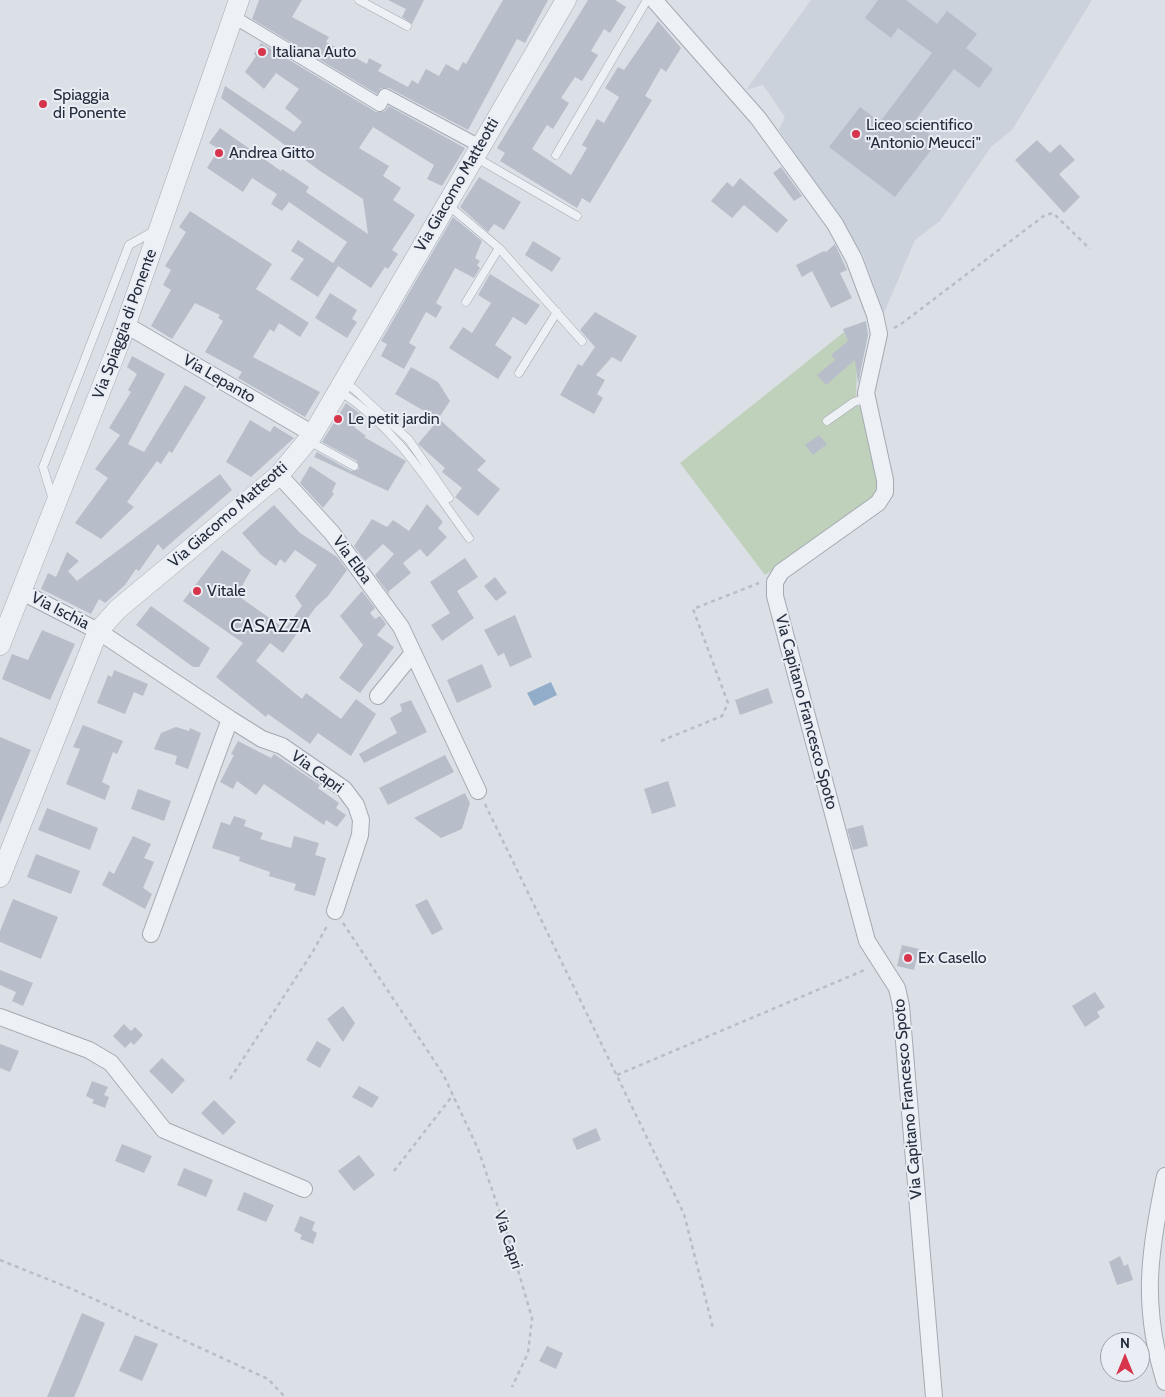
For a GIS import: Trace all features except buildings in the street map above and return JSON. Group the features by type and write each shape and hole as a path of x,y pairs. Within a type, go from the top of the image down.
{"street":[{"name":"Via Giacomo Matteotti","path":"0,877 98,631 118,609 279,475 310,437 566,0"},
{"path":"654,0 758,118 834,224 854,259 875,315 879,334 867,398 885,480 884,492 878,503 781,572 775,582"},
{"path":"236,8 380,105 385,95 477,151"},
{"name":"Via Spiaggia di Ponente","path":"0,645 126,325 236,8"},
{"name":"Via Lepanto","path":"126,325 310,437"},
{"name":"Via Elba","path":"279,475 332,533 401,627 478,791"},
{"name":"Via Capitano Francesco Spoto","path":"775,582 775,596 867,941 898,988 934,1397"},
{"name":"Via Ischia","path":"22,592 98,631"},
{"name":"Via Capri","path":"98,631 230,719 262,739 282,746 344,789 356,805 361,820 360,835 335,911"},
{"path":"378,696 413,652"},
{"path":"151,934 230,719"},
{"path":"0,1017 89,1050 111,1063 164,1130 304,1189"},
{"path":"1165,1176 1149,1270 1153,1336 1165,1382"}],"lane":[{"path":"360,0 407,26"},
{"path":"556,156 647,0"},
{"path":"477,151 577,216"},
{"path":"446,203 499,248 582,341"},
{"path":"55,507 43,467 129,246 160,227"},
{"path":"466,302 499,248"},
{"path":"519,373 557,312"},
{"path":"340,386 354,389 409,440 448,498"},
{"path":"340,386 403,446 469,538"},
{"path":"827,421 854,402 867,398"},
{"path":"310,437 354,466"}],"path":[{"path":"879,334 901,324 1045,214 1053,213 1090,249"},
{"path":"661,741 722,716 728,704 693,609 765,580 775,582"},
{"path":"478,791 684,1214 713,1328"},
{"path":"230,1079 312,953 335,911"},
{"name":"Via Capri","path":"335,911 443,1074 478,1149 508,1236 532,1318 528,1354 512,1387"},
{"path":"617,1075 868,968 876,955"},
{"path":"394,1171 453,1096"},
{"path":"0,1260 72,1289 268,1379 285,1397"}],"shaded area":[{"path":"811,0 1092,0 1012,130 991,147 940,221 915,240 884,313 863,255 779,130 785,117 763,85 746,90"}],"green space":[{"path":"844,332 855,354 858,406 862,406 879,474 878,491 869,502 765,575 680,463"}],"water":[{"path":"551,682 557,695 534,706 527,693"}],"place":[{"name":"Italiana Auto","path":"262,52"},
{"name":"Spiaggia di Ponente","path":"43,104"},
{"name":"Liceo scientifico \"Antonio Meucci\"","path":"856,134"},
{"name":"Andrea Gitto","path":"219,153"},
{"name":"Le petit jardin","path":"338,419"},
{"name":"Vitale","path":"197,591"},
{"name":"Ex Casello","path":"908,958"}],"district":[{"name":"CASAZZA","path":"271,627"}]}
